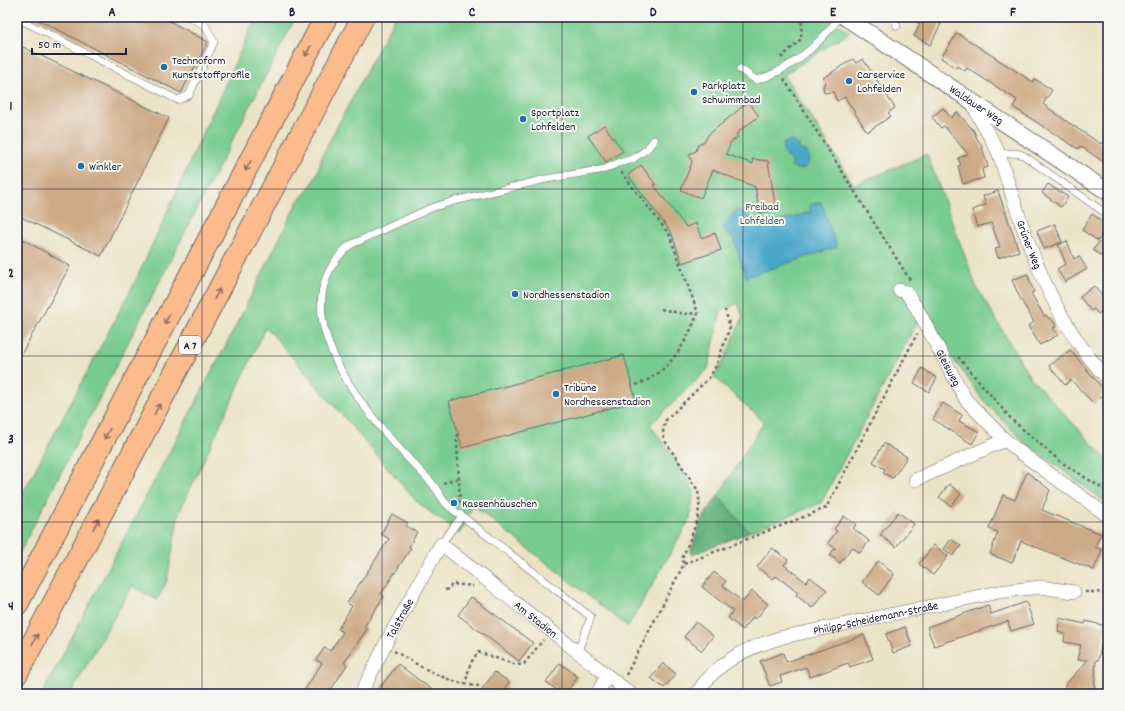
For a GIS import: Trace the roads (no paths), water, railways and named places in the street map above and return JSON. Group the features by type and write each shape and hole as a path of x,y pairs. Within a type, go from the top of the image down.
{"highway":[{"path":"17,604 326,17"},
{"name":"A 7","path":"17,674 363,17"}],"street":[{"name":"Waldauer Weg","path":"845,17 972,100 1108,192"},
{"name":"Grüner Weg","path":"972,100 975,111 999,154 1024,233 1051,298 1081,348 1108,379"},
{"name":"Gleisweg","path":"899,290 906,292 966,400 1006,440 1108,516"},
{"path":"915,480 1006,440"},
{"name":"Am Stadion","path":"441,544 631,694"},
{"name":"Talstraße","path":"360,694 441,544"},
{"name":"Philipp-Scheidemann-Straße","path":"696,694 719,666 760,644 783,637 999,592 1040,587 1074,592"},
{"path":"597,694 607,676"}],"lane":[{"path":"17,18 178,100 189,94 214,42 205,25 189,17"},
{"path":"740,69 756,80 769,77 802,56 826,34 840,17"},
{"path":"894,17 897,26"},
{"path":"578,651 591,617 444,502 435,485 401,451 360,401 338,365 326,332 322,307 324,286 340,253 350,245 431,208 507,188 583,171 604,169 633,159 647,149 654,140"},
{"path":"999,154 1016,153 1022,155 1108,215"},
{"path":"441,544 462,516"}],"water":[{"path":"790,140 799,145 799,149 806,152 809,156 808,165 801,170 791,166 793,163 784,152 783,144"},
{"path":"821,202 837,247 746,277 734,239 722,228 737,209 764,226 811,212 809,205"}],"place":[{"name":"Technoform Kunststoffprofile","path":"164,67"},
{"name":"Carservice Lohfelden","path":"849,81"},
{"name":"Parkplatz Schwimmbad","path":"694,92"},
{"name":"Sportplatz Lohfelden","path":"523,119"},
{"name":"Winkler","path":"81,166"},
{"name":"Nordhessenstadion","path":"515,294"},
{"name":"Tribüne Nordhessenstadion","path":"556,394"},
{"name":"Kassenhäuschen","path":"454,503"}],"park label":[{"name":"Freibad Lohfelden","path":"762,213"}]}
